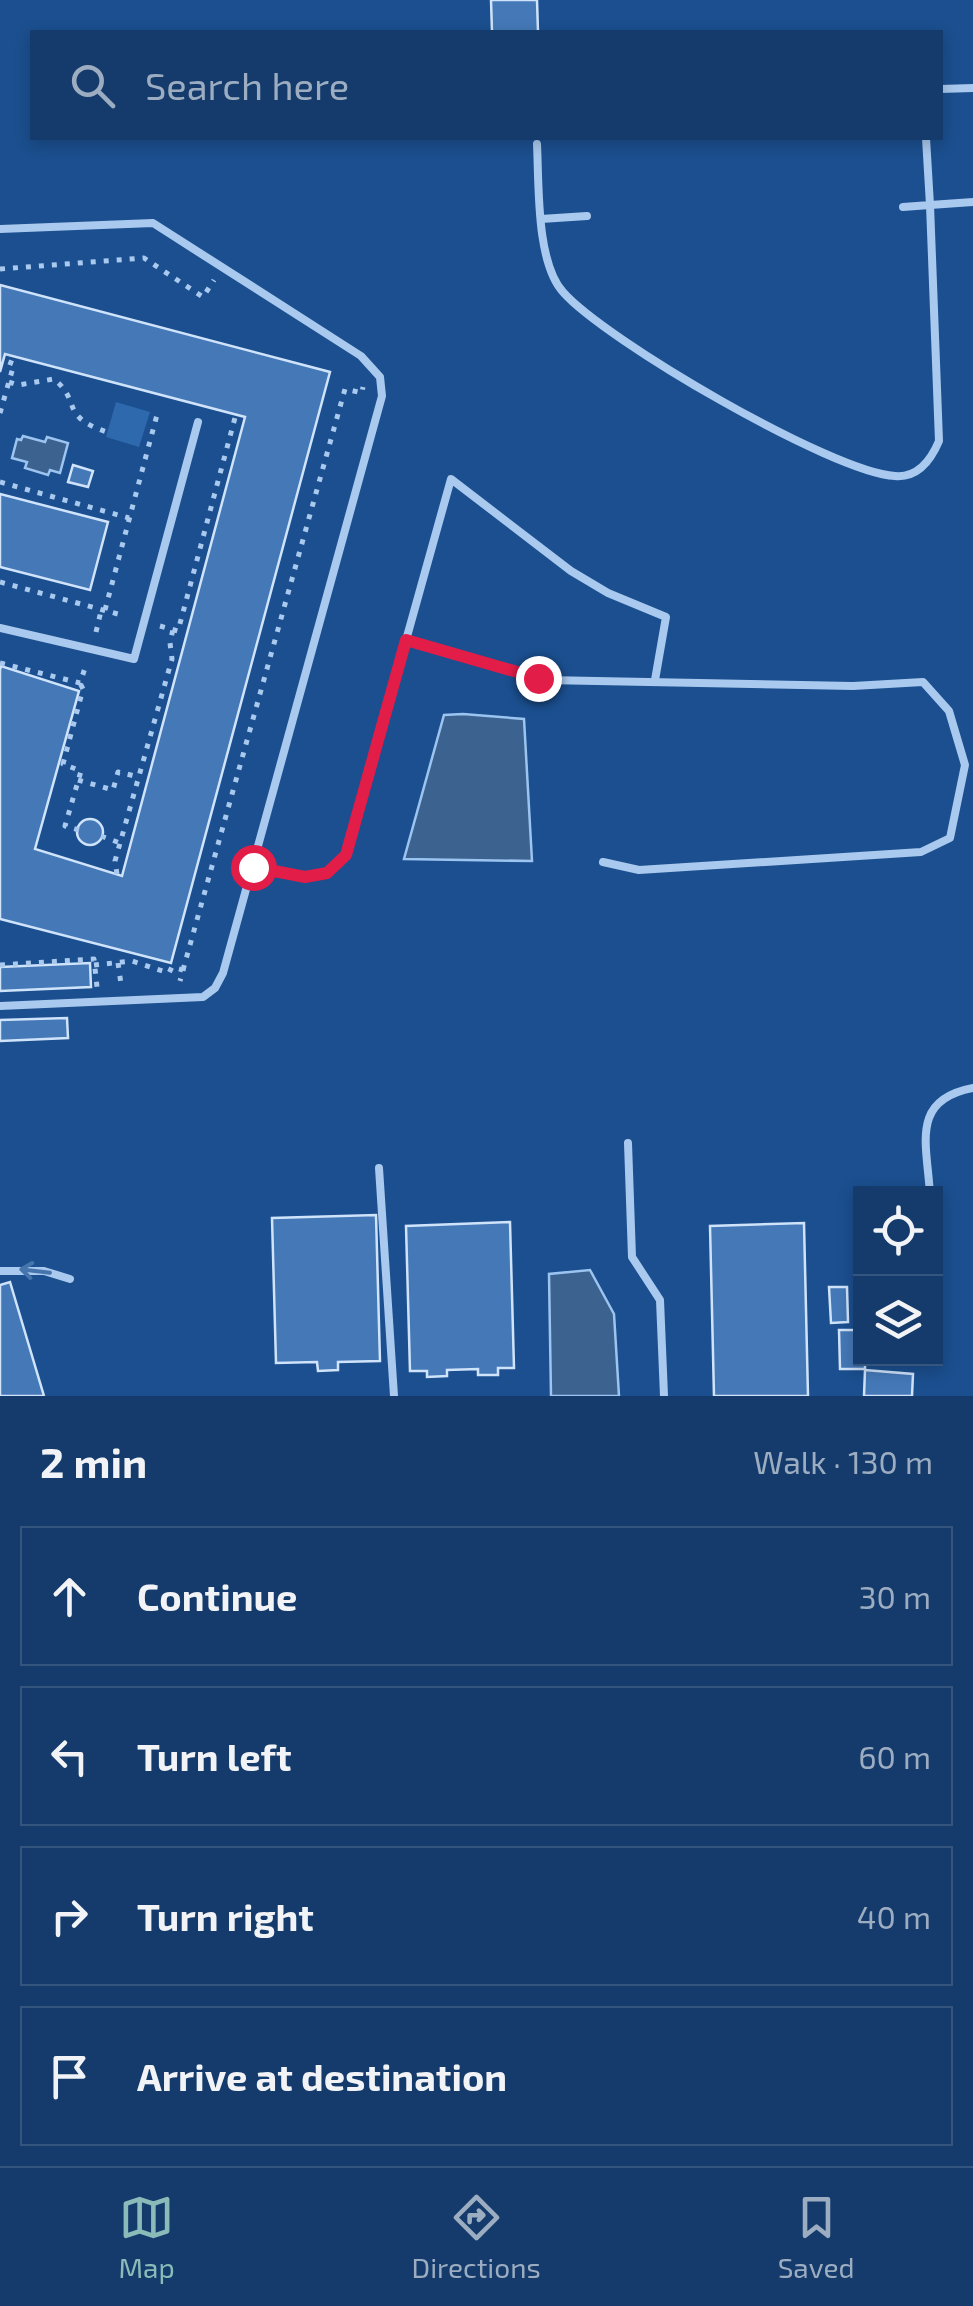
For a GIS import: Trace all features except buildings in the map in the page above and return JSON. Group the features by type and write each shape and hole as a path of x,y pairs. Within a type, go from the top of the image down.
{"lane":[{"path":"943,89 973,88"},
{"path":"536,144 548,260 561,291 609,330 699,388 785,434 870,471 898,477 915,472 932,459 939,441 926,140"},
{"path":"903,206 973,202"},
{"path":"542,219 588,216"},
{"path":"0,229 153,224 361,356 380,377 382,396 224,973 215,988 203,997 0,1006"},
{"path":"0,628 134,659 198,422"},
{"path":"253,867 305,877 327,873 346,855 451,479 571,571 666,617 655,680"},
{"path":"406,640 545,680 853,686 922,682 949,711 969,765 950,838 921,852 639,870 602,862"},
{"path":"930,1186 926,1126 933,1106 949,1093 973,1088"},
{"path":"628,1143 632,1257 660,1300 664,1396"},
{"path":"379,1168 394,1396"},
{"path":"0,1272 44,1271 70,1278"}],"path":[{"path":"0,269 144,258 203,297 214,280"},
{"path":"0,413 14,364 6,362 8,355"},
{"path":"161,982 181,980 344,390 362,393 363,383 358,374"},
{"path":"9,382 18,385 54,380 62,386 74,413 84,424 107,432"},
{"path":"96,632 158,411"},
{"path":"157,625 178,630 236,414"},
{"path":"141,440 150,443"},
{"path":"0,482 129,518"},
{"path":"0,582 125,616"},
{"path":"117,874 115,861 172,659 170,643 174,629"},
{"path":"0,663 80,683"},
{"path":"78,830 65,826 81,770 63,764 86,665"},
{"path":"78,780 113,790 118,772 138,777"},
{"path":"102,836 120,843"},
{"path":"0,965 94,959 97,987"},
{"path":"94,965 132,962 169,974 172,966 183,970"},
{"path":"118,963 121,984 141,983"}],"shaded area":[{"path":"116,402 150,412 139,447 106,437"},
{"path":"23,436 68,443 60,473 50,470 48,475 25,468 27,462 12,458 17,439"},
{"path":"444,715 524,719 532,861 404,859"},
{"path":"590,1270 614,1314 619,1396 551,1396 549,1274"}],"route":[{"path":"253,867 305,877 327,873 346,855 406,640 538,678"}]}
